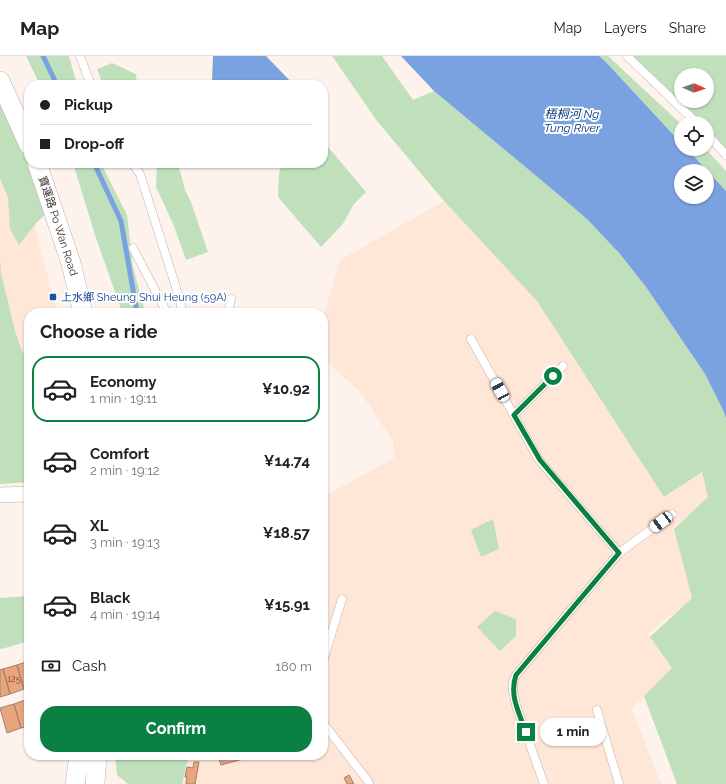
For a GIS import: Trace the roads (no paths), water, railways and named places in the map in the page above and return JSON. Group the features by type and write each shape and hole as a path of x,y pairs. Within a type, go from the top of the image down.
{"street":[{"path":"0,81 24,134"},
{"name":"寶運路 Po Wan Road","path":"39,168 71,263 82,308"},
{"path":"0,495 24,494"},
{"path":"76,784 78,760"},
{"path":"94,784 96,760"}],"lane":[{"path":"80,56 89,80"},
{"path":"627,56 691,116"},
{"path":"714,142 726,155"},
{"path":"136,168 140,174 181,308"},
{"path":"133,248 164,308"},
{"path":"229,308 231,299"},
{"path":"471,339 540,460 619,553"},
{"path":"514,415 563,366"},
{"path":"544,784 516,705 513,682 516,675 619,553 672,514"},
{"path":"328,645 342,599"},
{"path":"597,710 619,784"},
{"path":"328,729 369,784"}],"water":[{"path":"213,56 266,56 289,80 212,80"},
{"name":"梧桐河 Ng Tung River","path":"401,56 599,56 674,135 674,156 694,156 701,164 674,164 674,204 714,204 714,178 726,191 726,418 705,374 646,287 620,254 588,220 434,91"}],"waterway":[{"path":"43,56 55,80"},
{"path":"96,168 121,221 136,308"}],"place":[{"name":"上水鄉 Sheung Shui Heung (59A)","path":"53,297"}]}
